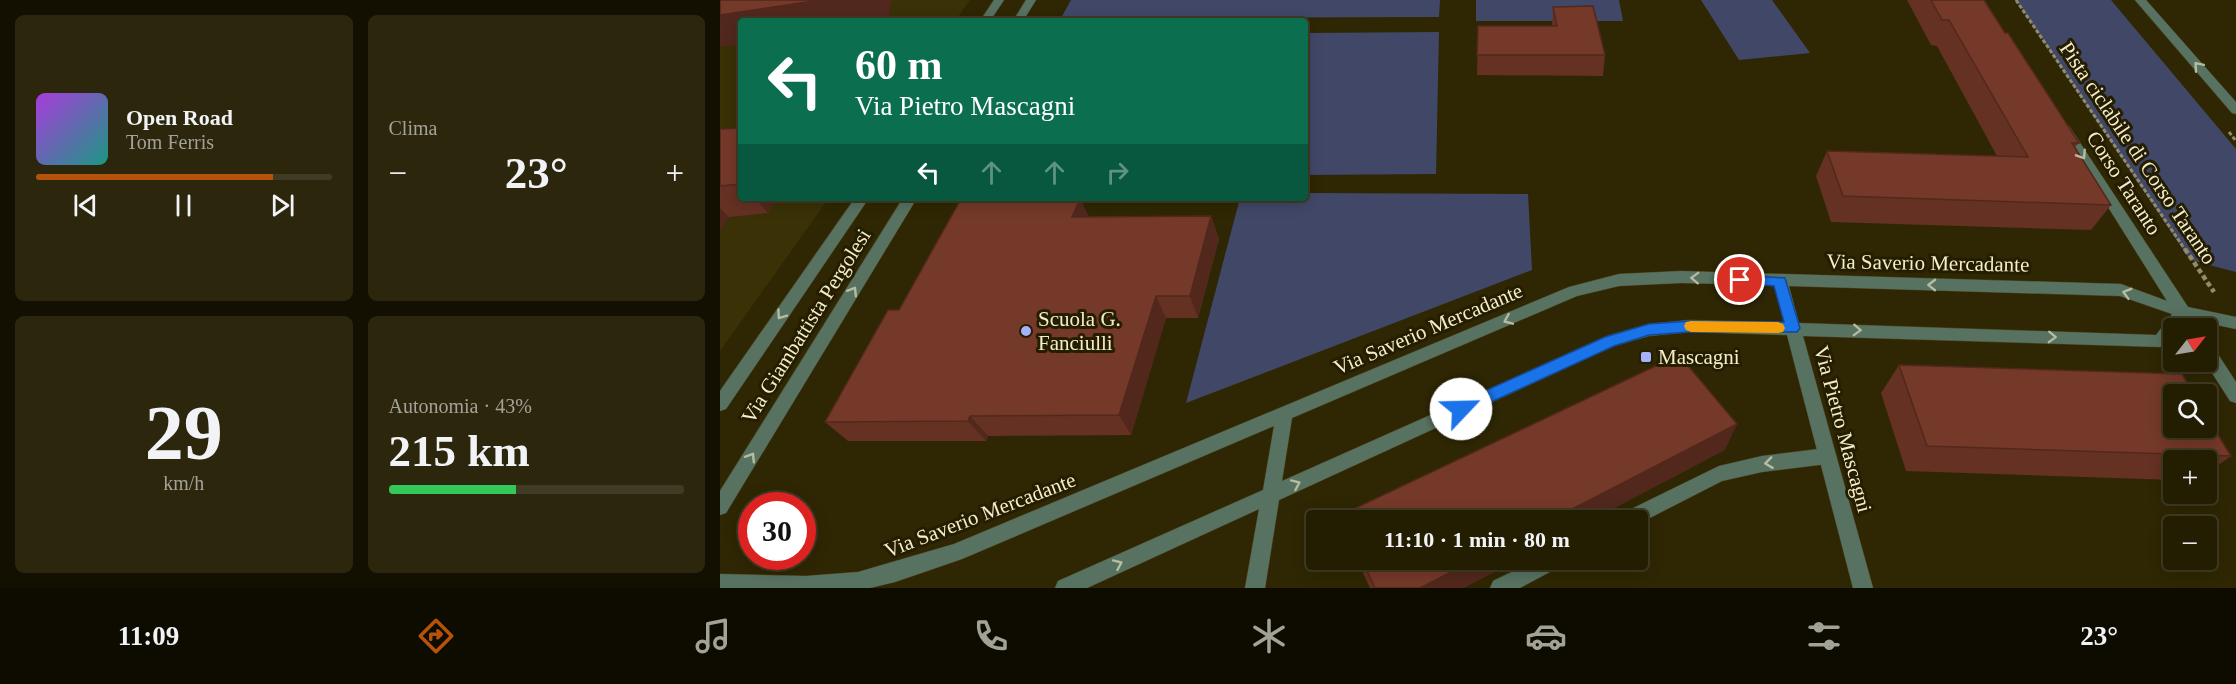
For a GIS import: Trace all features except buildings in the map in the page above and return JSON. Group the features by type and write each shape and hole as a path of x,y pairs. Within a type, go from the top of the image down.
{"street":[{"path":"987,18 999,0"},
{"path":"1020,18 1031,0"},
{"path":"2140,0 2236,110"},
{"name":"Corso Taranto","path":"2057,117 2186,318"},
{"name":"Via Giambattista Pergolesi","path":"720,404 860,201"},
{"name":"Via Giambattista Pergolesi","path":"720,507 908,201"},
{"name":"Via Saverio Mercadante","path":"720,584 819,586 857,581 902,570 972,546 1586,287 1619,280 1667,277 2121,290 2182,312 2236,323"},
{"name":"Via Pietro Mascagni","path":"1780,281 1863,588"},
{"path":"1065,588 1618,338 1649,330 1679,327 1792,328 2160,341 2182,312"},
{"path":"2217,367 2236,396"},
{"path":"1255,588 1284,415"},
{"path":"1647,510 1719,474 1761,464 1827,456"},
{"path":"1500,588 1535,570"}],"path":[{"name":"Pista ciclabile di Corso Taranto","path":"2016,0 2217,296"}],"shaded area":[{"path":"720,0 970,0 957,18 738,18 738,201 827,201 720,351"},
{"path":"1071,0 1440,0 1439,17 1061,18"},
{"path":"1476,0 1619,0 1623,21 1476,21"},
{"path":"1701,0 1772,0 1810,53 1739,60"},
{"path":"2016,0 2111,0 2236,149 2236,272 2190,260"},
{"path":"1439,32 1436,174 1308,175 1308,33"},
{"path":"1308,193 1528,194 1532,270 1186,403 1239,201 1308,201"}],"slow traffic":[{"path":"1691,326 1778,328"}],"place":[{"name":"Scuola G. Fanciulli","path":"1026,331"},
{"name":"Mascagni","path":"1646,357"}],"route":[{"path":"1461,409 1610,341 1649,330 1689,326 1792,328 1780,281 1740,280"}]}
